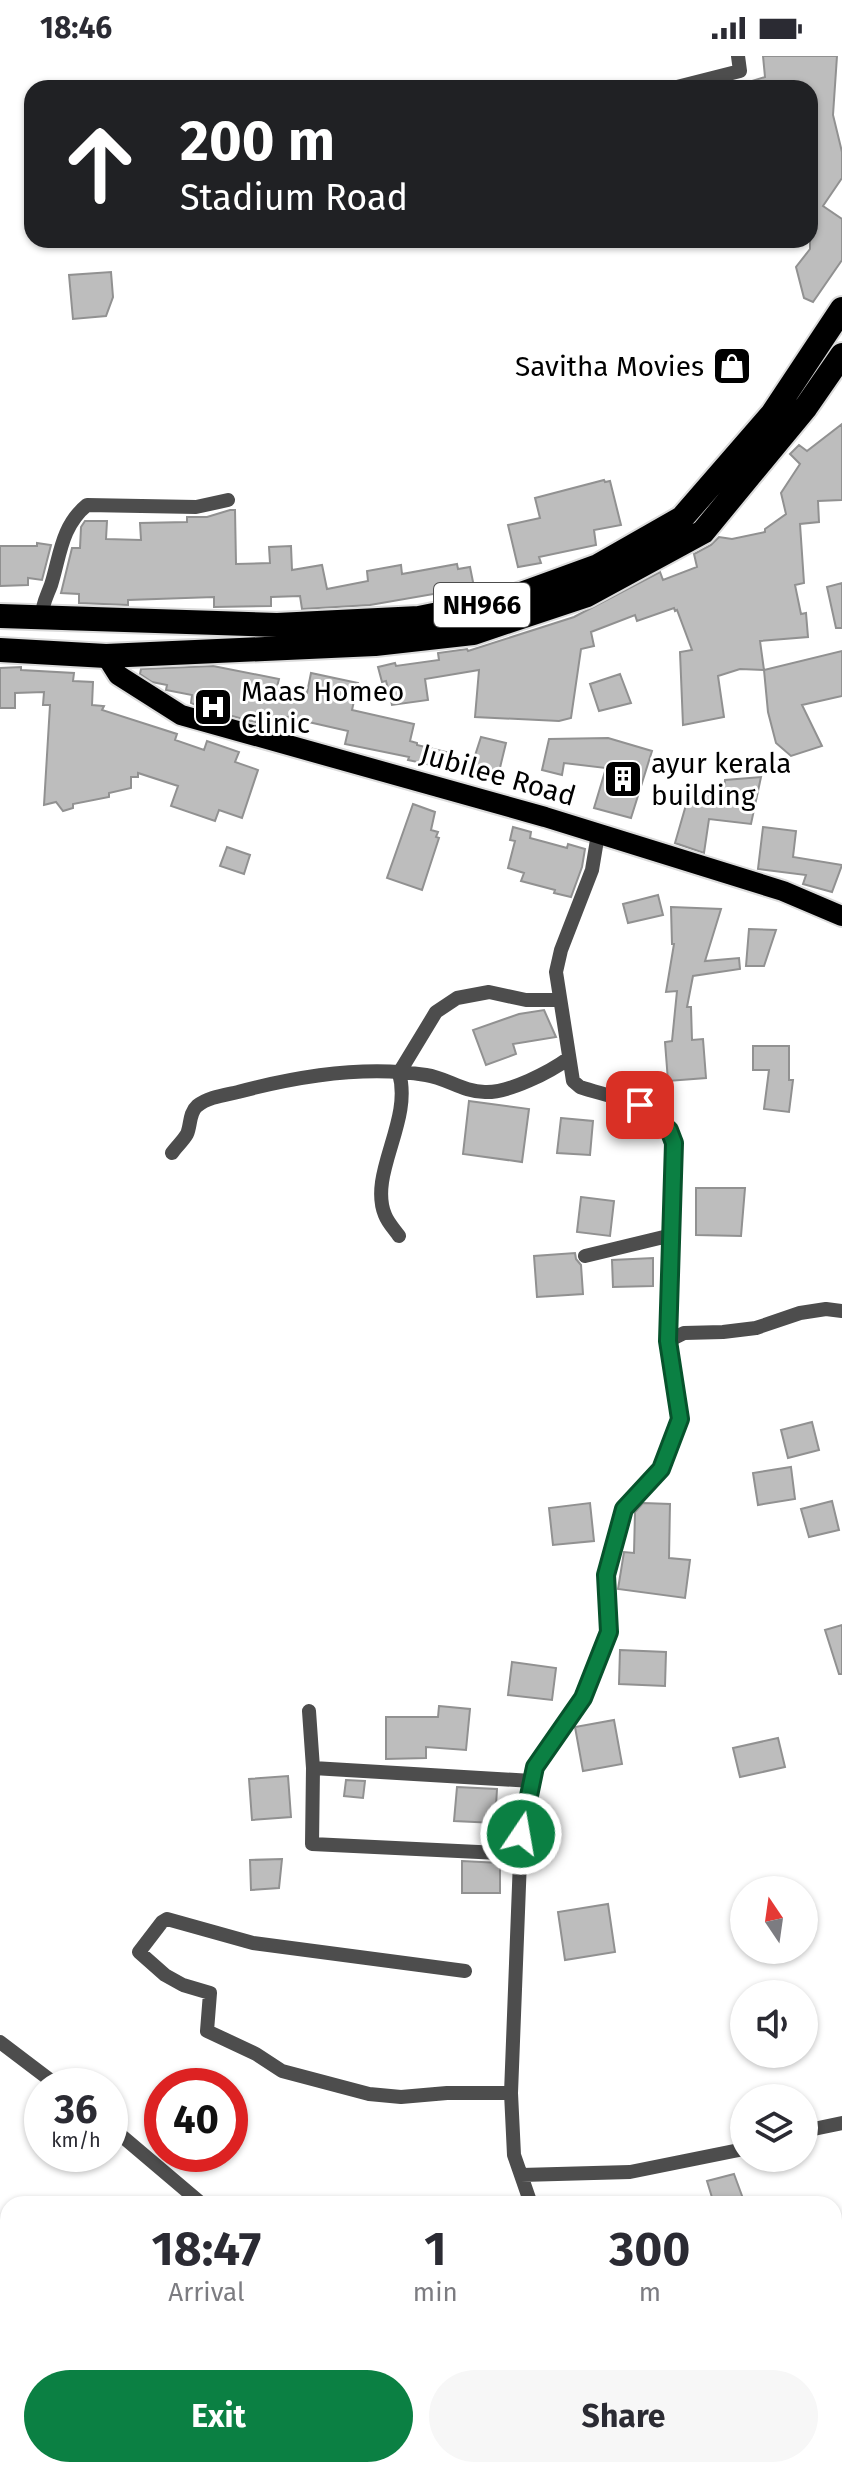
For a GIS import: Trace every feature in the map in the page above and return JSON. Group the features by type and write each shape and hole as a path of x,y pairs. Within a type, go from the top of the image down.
{"highway":[{"name":"NH966","path":"0,616 277,625 419,618 502,601 598,566 682,518 773,413 842,309"},
{"name":"NH966","path":"0,650 106,656 375,644 473,633 587,595 703,532 806,407 842,355"},
{"path":"106,656 93,649 88,634 110,618"}],"main road":[{"name":"Jubilee Road","path":"106,656 118,675 181,715 598,834 783,891 842,916"}],"street":[{"path":"705,80 740,71 738,56"},
{"path":"42,616 42,605 50,588 60,543 77,514 87,505 196,507 228,500"},
{"path":"528,2196 514,2155 511,2093 520,1854 532,1781 535,1767 583,1698 609,1632 606,1575 624,1509 661,1469 680,1419 668,1341 674,1143 669,1130 640,1105 580,1087 573,1081 556,972 561,950 592,870 598,834"},
{"path":"399,1236 386,1217 383,1197 386,1162 402,1105 403,1086 399,1073 436,1012 457,998 489,992 526,1000 560,1000"},
{"path":"172,1153 186,1136 192,1113 198,1106 214,1098 300,1077 376,1072 425,1074 461,1089 487,1093 554,1070 569,1058"},
{"path":"585,1256 672,1235"},
{"path":"668,1341 684,1333 756,1328 800,1313 826,1309 842,1311"},
{"path":"309,1711 313,1768 312,1844 520,1854"},
{"path":"313,1768 532,1781"},
{"path":"465,1971 253,1943 167,1919 139,1952 165,1975 183,1985 210,1993 207,2031 256,2054 282,2071 385,2096 511,2093"},
{"path":"0,2042 34,2068"},
{"path":"818,2128 842,2123"},
{"path":"128,2141 193,2196"},
{"path":"521,2175 630,2172 730,2152"}],"building":[{"path":"763,56 837,56 833,115 842,152 842,178 823,206 842,219 842,260 813,302 804,298 796,267 810,248 818,248 818,80 755,80 765,77"},
{"path":"111,272 113,297 106,316 73,319 69,275"},
{"path":"842,424 842,500 818,501 819,522 800,524 804,583 795,585 801,614 806,613 808,637 760,641 764,670 740,669 718,676 724,717 683,725 680,652 692,650 674,608 637,621 635,615 591,632 594,646 581,649 571,718 559,721 475,717 479,670 425,679 428,700 392,705 386,681 382,682 378,667 439,660 438,653 468,651 574,617 660,572 663,580 697,567 694,554 719,537 732,539 765,532 786,514 781,493 800,464 790,454 799,445 807,451"},
{"path":"610,481 621,525 594,530 596,545 539,557 541,563 518,567 508,525 540,518 535,498"},
{"path":"235,510 236,564 270,563 269,547 291,546 292,570 322,565 327,589 368,581 367,571 401,565 402,574 457,564 458,569 470,567 474,587 370,605 302,609 300,596 271,597 271,606 214,607 214,597 128,600 128,605 79,603 79,594 61,593 72,548 80,548 81,527 85,521 107,521 106,539 141,540 140,523 187,522 187,517 207,517"},
{"path":"37,543 51,545 42,580 28,578 28,585 0,586 0,546 37,546"},
{"path":"842,583 842,628 836,628 827,587"},
{"path":"842,651 842,696 802,705 822,746 791,756 776,743 768,712 764,670"},
{"path":"213,666 279,679 277,687 307,693 311,673 358,683 352,710 414,724 410,741 450,753 446,768 345,744 348,731 282,716 280,726 200,707 191,703 192,695 166,690 167,685 152,682 140,674 141,669"},
{"path":"21,667 21,670 74,673 73,681 93,682 92,705 104,706 102,710 177,734 175,740 204,750 207,741 239,752 235,762 258,770 242,818 219,810 215,821 171,806 178,786 138,773 138,777 131,777 131,788 109,793 109,797 73,804 73,808 63,811 56,802 44,805 50,705 43,705 44,692 15,693 15,708 0,708 0,668"},
{"path":"620,674 631,703 599,711 590,684"},
{"path":"481,737 506,743 497,780 469,774"},
{"path":"608,738 652,751 631,818 594,808 606,768 564,763 562,775 542,770 549,739"},
{"path":"761,777 751,824 709,819 704,853 675,843 690,791 723,799 725,780"},
{"path":"413,804 435,812 431,830 438,832 436,837 439,838 422,890 387,878"},
{"path":"513,827 531,832 530,838 567,848 568,844 585,849 571,897 521,881 524,873 508,868 515,841 510,840"},
{"path":"763,827 796,831 793,857 842,865 832,892 803,884 806,875 758,869"},
{"path":"227,847 250,855 244,874 220,866"},
{"path":"658,895 663,915 628,923 623,904"},
{"path":"671,907 721,909 705,961 739,958 740,969 693,976 687,1007 691,1007 692,1040 703,1039 706,1078 668,1081 665,1042 672,1041 677,991 666,992 674,944"},
{"path":"749,929 776,930 764,966 746,966"},
{"path":"544,1010 556,1037 513,1044 516,1054 486,1065 473,1030 519,1014"},
{"path":"753,1046 789,1046 789,1080 793,1080 789,1112 764,1109 769,1070 753,1070"},
{"path":"469,1101 529,1109 522,1162 463,1154"},
{"path":"561,1118 593,1121 590,1155 557,1153"},
{"path":"696,1188 745,1188 741,1236 696,1235"},
{"path":"581,1197 614,1201 610,1236 577,1232"},
{"path":"575,1253 581,1265 583,1294 537,1297 534,1256"},
{"path":"653,1258 653,1286 613,1287 612,1260"},
{"path":"812,1422 819,1450 788,1458 781,1430"},
{"path":"791,1467 795,1499 758,1505 753,1473"},
{"path":"832,1501 839,1530 809,1537 801,1509"},
{"path":"590,1503 594,1541 553,1545 549,1508"},
{"path":"643,1503 670,1504 669,1558 690,1560 685,1598 618,1589 624,1552 634,1553 635,1512"},
{"path":"842,1625 842,1674 839,1674 825,1630"},
{"path":"620,1650 666,1652 665,1686 619,1684"},
{"path":"512,1662 556,1668 552,1700 508,1695"},
{"path":"439,1706 470,1709 466,1750 426,1747 426,1758 386,1759 386,1717 438,1717"},
{"path":"614,1720 622,1764 583,1771 575,1727"},
{"path":"778,1738 785,1767 740,1777 733,1748"},
{"path":"288,1776 291,1817 252,1820 249,1779"},
{"path":"346,1780 365,1781 363,1798 344,1796"},
{"path":"457,1787 497,1789 495,1823 454,1821"},
{"path":"282,1859 279,1888 251,1890 250,1860"},
{"path":"462,1861 500,1863 500,1893 462,1893"},
{"path":"608,1904 615,1952 565,1960 558,1912"},
{"path":"734,2174 742,2196 712,2196 707,2181"}],"place":[{"name":"Savitha Movies","path":"732,366"},
{"name":"Maas Homeo Clinic","path":"213,707"},
{"name":"ayur kerala building","path":"623,779"}],"route":[{"path":"521,1834 535,1767 583,1698 609,1632 606,1575 624,1509 661,1469 680,1419 668,1341 674,1143 669,1130 640,1105"}]}
